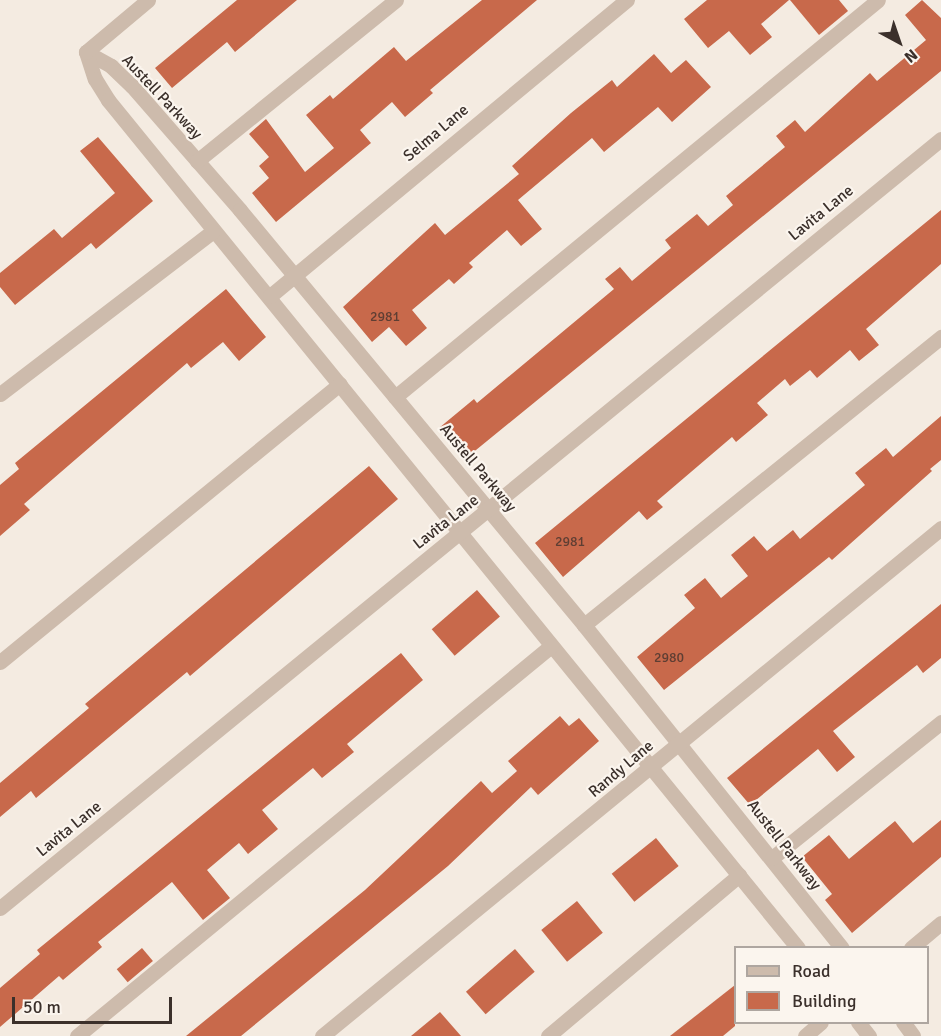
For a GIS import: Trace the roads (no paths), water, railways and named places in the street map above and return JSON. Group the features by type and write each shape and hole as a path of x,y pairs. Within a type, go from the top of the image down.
{"street":[{"path":"148,0 86,52 95,80 108,100 212,232 270,296 459,533 796,946"},
{"path":"197,161 396,0"},
{"name":"Selma Lane","path":"270,296 293,274 627,0"},
{"path":"395,397 878,0"},
{"name":"Austell Parkway","path":"86,52 111,66 132,86 293,274 584,625 840,946"},
{"name":"Lavita Lane","path":"0,908 490,510 941,139"},
{"path":"0,394 212,232"},
{"path":"584,625 941,337"},
{"path":"0,662 340,384"},
{"name":"Randy Lane","path":"322,1036 652,768 941,528"},
{"path":"77,1036 551,646"},
{"path":"771,858 941,722"},
{"path":"548,1036 739,875"},
{"path":"913,946 941,923"},
{"path":"805,1036 820,1024"},
{"path":"859,1024 869,1036"},
{"path":"904,1024 914,1036"}]}
